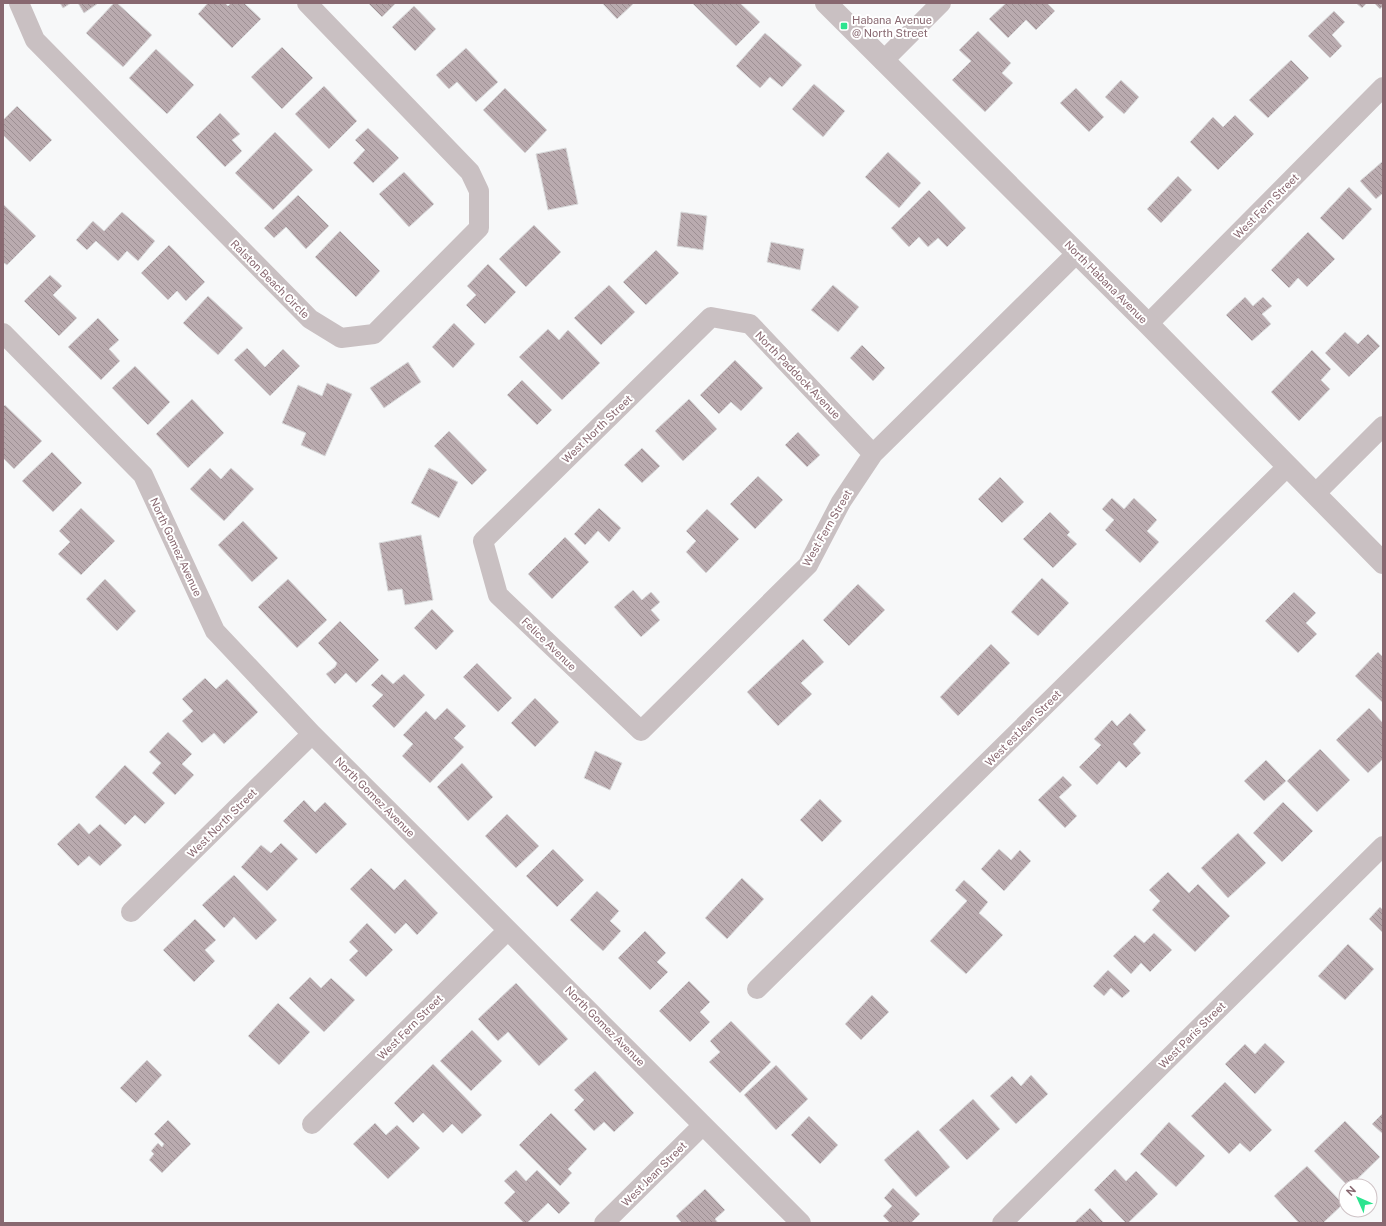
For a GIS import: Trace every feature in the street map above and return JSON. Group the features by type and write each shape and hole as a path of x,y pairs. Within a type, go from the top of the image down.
{"street":[{"name":"Ralston Beach Circle","path":"19,3 35,40 310,319 341,338 374,334 479,228 479,191 470,172 308,3"},
{"name":"North Habana Avenue","path":"826,3 1148,324 1383,563"},
{"path":"883,61 941,3"},
{"name":"West Fern Street","path":"1148,324 1383,87"},
{"name":"West Fern Street","path":"641,731 808,565 841,502 873,454 1077,253"},
{"name":"North Paddock Avenue","path":"711,317 750,324 873,454"},
{"name":"West North Street","path":"483,541 711,317"},
{"name":"North Gomez Avenue","path":"3,333 143,475 215,631 312,734 802,1223"},
{"path":"1315,494 1383,426"},
{"name":"West estJean Street","path":"757,989 1288,466"},
{"name":"Felice Avenue","path":"483,541 498,595 641,731"},
{"name":"West North Street","path":"131,912 312,734"},
{"name":"West Paris Street","path":"1002,1223 1383,846"},
{"name":"West Fern Street","path":"312,1124 508,930"},
{"name":"West Jean Street","path":"604,1223 703,1125"}],"building":[{"path":"60,3 71,3 63,8"},
{"path":"78,3 96,3 97,4 84,13"},
{"path":"114,3 117,3 152,35 123,67 86,33"},
{"path":"208,3 225,3 228,6 231,3 244,3 261,19 232,48 198,14"},
{"path":"368,3 396,3 382,17"},
{"path":"602,3 634,3 617,19"},
{"path":"692,3 740,3 760,22 736,46"},
{"path":"1006,3 1047,3 1055,11 1036,30 1026,20 1008,38 989,19"},
{"path":"1356,3 1367,3 1362,8"},
{"path":"1374,3 1383,3 1383,6 1380,9"},
{"path":"414,6 436,29 415,51 392,27"},
{"path":"1334,11 1345,22 1332,35 1342,46 1330,58 1308,36"},
{"path":"978,31 1011,63 1002,73 1013,83 985,112 952,80 971,61 959,50"},
{"path":"765,33 802,65 782,87 770,77 760,88 736,66"},
{"path":"282,47 313,78 282,109 251,77"},
{"path":"466,48 498,82 476,102 457,82 449,89 436,75"},
{"path":"156,49 194,85 167,114 129,78"},
{"path":"1291,60 1309,78 1268,118 1249,100"},
{"path":"1121,80 1139,97 1124,114 1105,97"},
{"path":"814,84 845,111 823,137 792,109"},
{"path":"324,86 357,121 329,149 295,114"},
{"path":"505,88 547,130 525,153 483,110"},
{"path":"1076,88 1104,117 1089,132 1060,103"},
{"path":"17,106 52,140 30,162 3,135 3,120"},
{"path":"220,113 240,134 232,140 242,151 225,167 196,137"},
{"path":"1235,115 1254,134 1218,170 1190,142 1213,117 1223,127"},
{"path":"368,128 399,158 373,183 353,163 365,150 355,140"},
{"path":"275,132 313,170 273,210 235,173"},
{"path":"566,148 578,204 548,210 536,154"},
{"path":"888,152 921,183 899,208 865,177"},
{"path":"1383,161 1383,193 1376,199 1360,181"},
{"path":"404,172 434,204 409,227 379,194"},
{"path":"1178,176 1192,190 1161,223 1147,209"},
{"path":"1349,187 1372,209 1343,240 1320,218"},
{"path":"929,190 966,228 947,247 938,238 928,247 919,237 909,247 891,228"},
{"path":"298,195 329,226 306,249 286,227 274,238 264,228"},
{"path":"3,204 36,236 7,265 3,262"},
{"path":"122,212 155,241 138,261 127,251 118,261 96,241 87,250 76,240 93,221 104,231"},
{"path":"681,212 707,216 703,250 677,246"},
{"path":"534,225 561,252 526,287 499,259"},
{"path":"340,231 380,271 356,297 315,257"},
{"path":"1308,232 1335,259 1307,287 1298,278 1289,288 1271,270"},
{"path":"771,242 804,249 800,270 767,262"},
{"path":"169,245 205,282 186,301 177,291 168,300 141,273"},
{"path":"656,250 679,273 646,305 623,282"},
{"path":"488,264 516,292 485,324 466,305 476,295 467,286"},
{"path":"50,275 62,286 53,295 77,318 59,336 24,301"},
{"path":"609,285 635,312 601,345 574,318"},
{"path":"833,285 859,307 838,332 811,310"},
{"path":"208,296 243,328 218,355 183,323"},
{"path":"1245,297 1253,306 1263,297 1272,306 1262,314 1271,324 1252,341 1226,315"},
{"path":"98,318 119,340 109,349 120,361 101,380 68,347"},
{"path":"454,323 475,344 453,368 432,347"},
{"path":"548,329 559,340 568,330 600,363 562,400 519,357"},
{"path":"1345,332 1358,344 1368,334 1380,346 1349,377 1325,353"},
{"path":"862,345 885,368 873,381 850,358"},
{"path":"247,348 265,367 283,349 300,366 270,396 234,360"},
{"path":"1312,350 1331,369 1321,380 1330,389 1299,421 1271,392"},
{"path":"735,360 763,388 741,411 731,402 719,414 700,395"},
{"path":"408,362 421,382 384,408 370,388"},
{"path":"135,366 170,402 148,425 112,388"},
{"path":"522,380 552,410 537,425 507,395"},
{"path":"327,383 352,394 325,456 301,445 306,433 282,423 298,385 322,396"},
{"path":"192,399 224,433 188,468 156,434"},
{"path":"689,399 717,429 683,461 655,431"},
{"path":"5,405 42,441 14,469 3,458 3,407"},
{"path":"449,431 487,470 472,485 434,446"},
{"path":"798,432 820,455 807,467 785,445"},
{"path":"642,448 660,466 642,483 624,465"},
{"path":"52,452 82,483 53,512 22,481"},
{"path":"210,468 221,479 231,468 254,489 224,521 190,489"},
{"path":"429,468 458,482 439,518 411,503"},
{"path":"758,476 783,500 755,529 730,504"},
{"path":"1000,477 1024,502 1002,523 978,499"},
{"path":"1112,498 1124,509 1134,498 1157,520 1147,531 1159,542 1140,563 1105,530 1114,520 1102,509"},
{"path":"81,508 115,541 81,575 58,554 70,542 59,531"},
{"path":"599,508 621,528 609,542 598,531 585,545 574,534"},
{"path":"707,509 739,539 706,573 686,552 696,541 686,531"},
{"path":"1050,512 1070,532 1067,535 1077,544 1053,568 1023,539"},
{"path":"243,521 278,558 252,582 218,545"},
{"path":"421,535 433,600 405,605 402,589 388,591 379,543"},
{"path":"565,537 589,562 552,599 528,574"},
{"path":"1042,578 1069,603 1038,636 1011,612"},
{"path":"105,579 136,611 117,631 86,599"},
{"path":"288,579 327,620 297,648 258,607"},
{"path":"858,584 885,610 849,646 823,620"},
{"path":"633,590 642,600 651,592 660,602 651,610 660,620 641,637 614,607"},
{"path":"1294,592 1316,613 1306,623 1317,634 1298,653 1265,621"},
{"path":"432,609 454,631 436,650 414,628"},
{"path":"340,621 379,660 356,683 346,673 335,684 326,674 335,667 337,663 318,643"},
{"path":"803,639 824,662 801,683 812,694 778,726 747,692"},
{"path":"991,644 1010,663 958,716 940,697"},
{"path":"1378,652 1383,657 1383,703 1355,676"},
{"path":"477,663 512,698 498,712 463,677"},
{"path":"382,674 393,684 404,674 425,695 394,728 372,706 383,695 371,685"},
{"path":"205,678 216,689 227,679 258,712 224,744 214,733 202,743 182,721 193,711 182,699"},
{"path":"535,698 559,722 535,747 511,723"},
{"path":"447,708 466,726 454,738 464,747 430,783 402,756 413,744 403,735 426,711 435,720"},
{"path":"1369,708 1383,723 1383,759 1368,773 1336,740"},
{"path":"1130,713 1146,730 1133,744 1141,753 1126,768 1119,761 1097,785 1079,767 1101,745 1094,739 1112,720 1117,726"},
{"path":"168,732 192,754 182,764 194,775 175,795 152,773 161,763 149,752"},
{"path":"1320,749 1350,780 1317,812 1287,781"},
{"path":"595,751 622,763 610,790 584,778"},
{"path":"1266,760 1286,781 1264,801 1244,781"},
{"path":"462,763 493,797 468,821 437,787"},
{"path":"125,765 165,803 145,824 135,815 125,825 95,797"},
{"path":"1063,776 1072,785 1059,797 1077,816 1065,828 1038,800"},
{"path":"820,799 842,821 822,842 800,820"},
{"path":"304,800 315,812 325,802 347,824 316,854 283,821"},
{"path":"1283,802 1313,831 1282,862 1253,833"},
{"path":"507,814 539,846 516,868 485,836"},
{"path":"79,823 89,834 100,824 122,845 100,866 89,856 78,866 57,844"},
{"path":"1238,833 1266,863 1228,898 1201,868"},
{"path":"281,843 298,859 267,891 241,867 261,845 271,853"},
{"path":"553,849 584,880 557,907 526,876"},
{"path":"999,849 1011,860 1020,850 1031,861 1004,891 981,869"},
{"path":"371,868 394,890 405,879 438,913 417,935 406,923 395,934 350,889"},
{"path":"1168,872 1189,893 1198,884 1230,916 1195,952 1152,910 1160,901 1149,890"},
{"path":"234,875 277,920 256,940 234,917 224,928 202,905"},
{"path":"742,878 764,899 727,939 705,918"},
{"path":"964,880 988,902 979,913 1003,935 966,974 930,941 967,901 955,890"},
{"path":"597,891 619,911 610,921 621,931 603,951 570,920"},
{"path":"1380,907 1383,910 1383,933 1369,919"},
{"path":"195,919 216,940 205,950 215,961 194,982 163,950"},
{"path":"367,923 393,950 366,977 349,960 358,951 349,942"},
{"path":"645,931 666,953 657,962 668,972 650,990 618,958"},
{"path":"1154,933 1172,950 1150,972 1141,963 1131,974 1113,956 1135,935 1144,943"},
{"path":"1348,944 1374,969 1345,1000 1318,976"},
{"path":"1108,970 1130,991 1122,998 1111,988 1104,996 1093,986"},
{"path":"310,977 321,988 331,978 355,1000 324,1032 289,998"},
{"path":"689,981 710,1002 700,1012 710,1022 690,1042 659,1011"},
{"path":"516,983 568,1039 539,1066 508,1032 498,1041 478,1019"},
{"path":"872,995 889,1012 861,1040 845,1024"},
{"path":"278,1003 310,1032 279,1065 248,1036"},
{"path":"731,1021 771,1062 740,1093 709,1062 720,1052 710,1041"},
{"path":"472,1030 502,1061 471,1091 440,1061"},
{"path":"1265,1043 1285,1062 1255,1094 1225,1064 1245,1044 1255,1054"},
{"path":"147,1060 162,1075 136,1103 120,1088"},
{"path":"433,1064 482,1115 462,1134 452,1124 443,1133 423,1113 413,1123 394,1103"},
{"path":"776,1065 808,1099 776,1130 744,1095"},
{"path":"595,1071 634,1113 614,1132 604,1122 594,1131 574,1110 584,1100 574,1090"},
{"path":"1031,1075 1048,1094 1016,1124 990,1096 1012,1076 1021,1086"},
{"path":"1225,1082 1272,1130 1250,1152 1240,1143 1229,1154 1191,1116"},
{"path":"973,1099 1000,1129 967,1160 939,1130"},
{"path":"551,1113 587,1149 568,1169 572,1173 560,1186 519,1145"},
{"path":"1383,1113 1383,1134 1372,1124"},
{"path":"809,1116 838,1145 820,1164 791,1135"},
{"path":"168,1120 191,1144 162,1173 149,1160 154,1154 151,1151 158,1143 162,1147 164,1144 154,1134"},
{"path":"1345,1121 1380,1157 1358,1178 1340,1178 1314,1151"},
{"path":"1169,1122 1205,1156 1176,1187 1140,1154"},
{"path":"375,1123 386,1135 397,1125 420,1148 388,1179 353,1144"},
{"path":"918,1130 950,1167 916,1197 884,1160"},
{"path":"1307,1166 1338,1199 1338,1209 1323,1223 1299,1223 1274,1196"},
{"path":"1115,1169 1126,1181 1136,1171 1158,1194 1128,1223 1126,1223 1094,1190"},
{"path":"516,1170 526,1181 537,1170 570,1203 559,1214 548,1203 527,1223 524,1223 504,1203 515,1192 504,1181"},
{"path":"893,1188 920,1214 911,1223 890,1223 883,1216 892,1206 884,1198"},
{"path":"705,1189 725,1210 715,1219 718,1223 682,1223 676,1216"},
{"path":"1090,1208 1104,1223 1074,1223"}],"place":[{"name":"Habana Avenue @ North Street","path":"844,26"}]}
